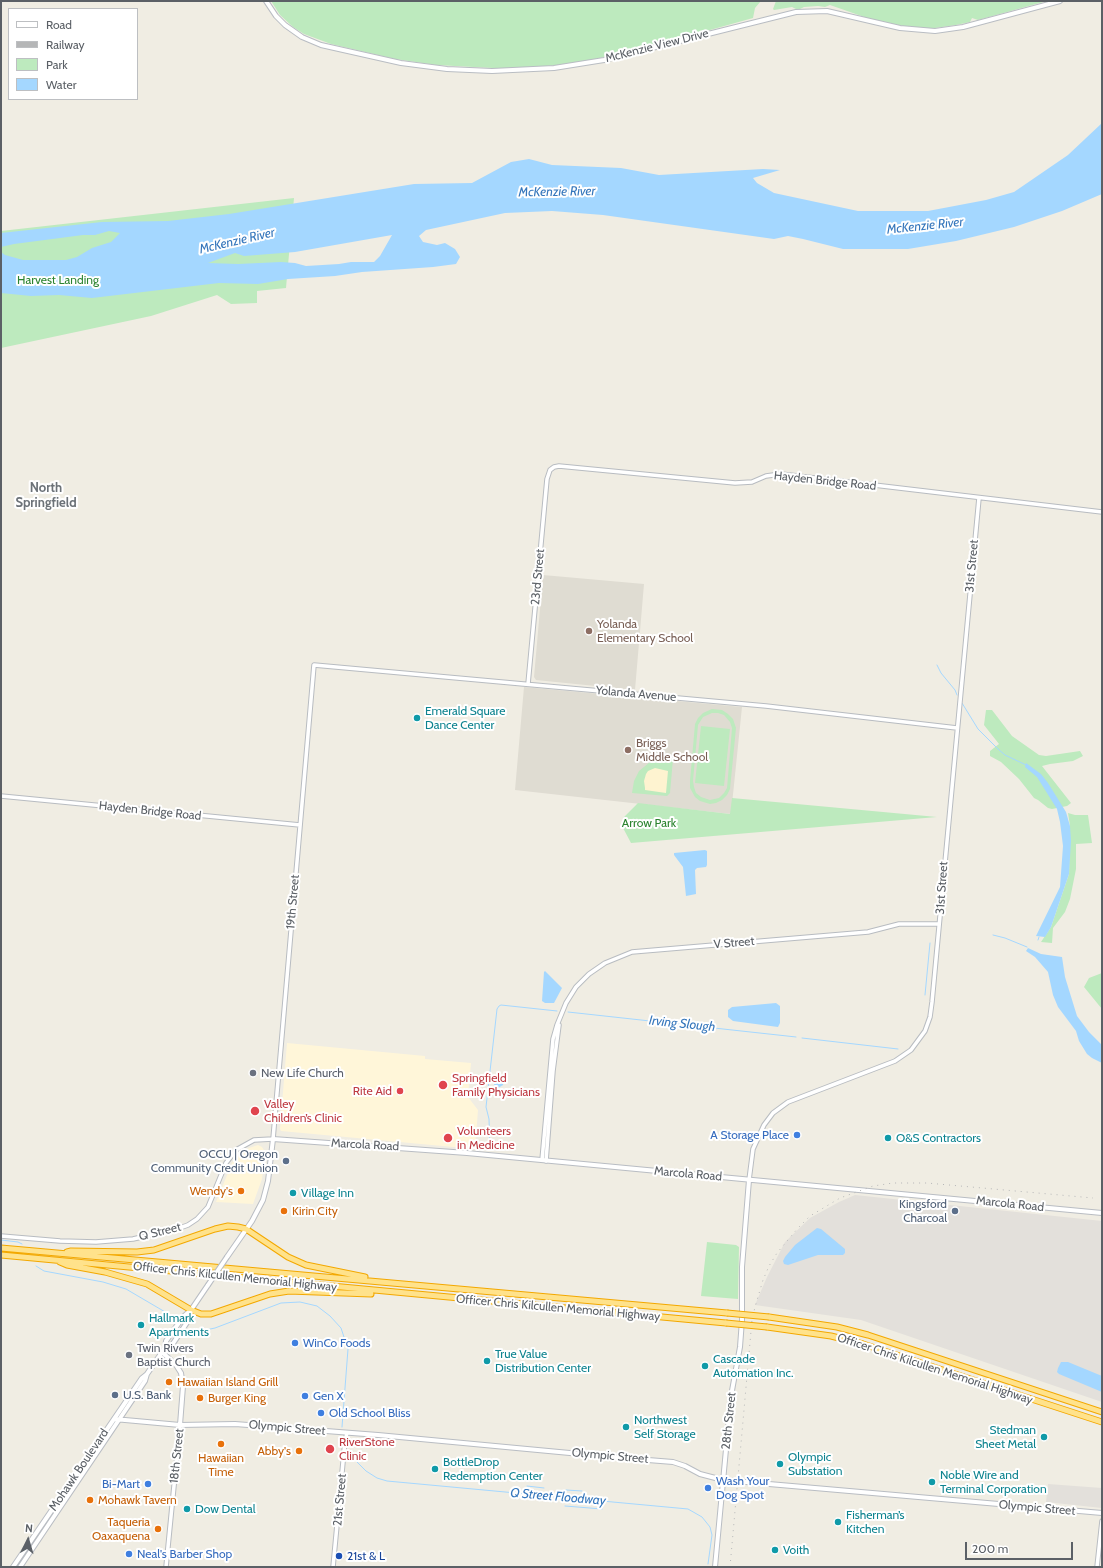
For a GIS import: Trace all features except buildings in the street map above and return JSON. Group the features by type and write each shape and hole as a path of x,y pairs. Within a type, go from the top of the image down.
{"highway":[{"path":"61,1254 71,1251 117,1253 154,1250 228,1226 246,1229 288,1257 306,1265 335,1272 400,1283"},
{"name":"Officer Chris Kilcullen Memorial Highway","path":"1,1248 769,1317 837,1327 868,1335 1102,1412"},
{"name":"Officer Chris Kilcullen Memorial Highway","path":"1,1255 726,1323 832,1336 863,1344 1102,1422"},
{"path":"55,1260 67,1265 102,1271 147,1284 191,1310 201,1314 211,1314 270,1294 290,1291 426,1296"}],"main road":[{"name":"McKenzie View Drive","path":"266,1 276,16 285,25 302,37 321,45 401,63 447,69 492,71 548,68 604,60 796,12 827,11 900,28 935,31 963,27 1060,1"},
{"name":"Marcola Road","path":"273,1139 386,1146 544,1160 1102,1213"},
{"name":"Mohawk Boulevard","path":"13,1567 142,1378 147,1374 164,1350 166,1342 183,1317 191,1310 252,1221 263,1200 266,1189 273,1139"},
{"name":"28th Street","path":"715,1567 731,1396 740,1347 742,1320 742,1267 749,1180"},
{"name":"Mohawk Boulevard","path":"164,1350 172,1345 188,1321 191,1310"},
{"name":"18th Street","path":"164,1350 181,1373 183,1386 180,1425"},
{"name":"Mohawk Boulevard","path":"20,1567 145,1381 147,1374"},
{"name":"Olympic Street","path":"114,1419 180,1425 224,1423 673,1462 685,1466 700,1474 723,1480 1102,1513"}],"street":[{"name":"Hayden Bridge Road","path":"550,470 559,466 735,483 752,482 766,476 781,474 1102,512"},
{"name":"23rd Street","path":"528,684 547,478 550,470"},
{"name":"31st Street","path":"749,1180 753,1149 764,1125 773,1113 788,1102 895,1061 911,1050 925,1031 930,1016 979,498"},
{"name":"Yolanda Avenue","path":"314,665 766,706 957,728"},
{"name":"19th Street","path":"273,1139 314,665"},
{"name":"Hayden Bridge Road","path":"1,796 300,825"},
{"name":"V Street","path":"544,1160 553,1039 566,1004 583,979 605,963 632,952 868,932 899,924 939,924"},
{"name":"Q Street","path":"1,1236 60,1241 96,1242 133,1239 177,1229 188,1225 197,1219 208,1207 226,1163 236,1150 254,1140 273,1139"},
{"name":"18th Street","path":"166,1567 180,1425"},
{"name":"21st Street","path":"333,1567 347,1433"},
{"path":"1097,1567 1102,1520"}],"shaded area":[{"name":"Yolanda Elementary School","path":"543,575 644,584 635,690 536,680 534,677"},
{"name":"Briggs Middle School","path":"524,687 742,707 731,814 515,790"},
{"path":"287,1043 425,1056 425,1059 471,1063 468,1097 478,1110 475,1149 281,1131"},
{"path":"258,1145 262,1147 265,1152 262,1179 253,1204 216,1202 232,1163 240,1154 249,1148"},
{"path":"855,1195 1102,1221 1102,1402 861,1320 755,1305 767,1277 785,1242 810,1218"},
{"path":"1048,1484 1102,1488 1102,1508 1046,1502"}],"green space":[{"path":"271,1 761,1 755,8 753,18 710,30 596,59 558,65 512,69 436,65 395,59 331,44 304,34 293,27 280,15"},
{"path":"776,1 1047,1 978,20 972,18 970,22 956,25 935,28 912,28 870,19 830,5 825,7 804,7 798,10 792,7 774,10"},
{"name":"Harvest Landing","path":"294,198 286,288 257,291 257,303 231,304 217,295 151,316 1,348 1,231"},
{"path":"712,709 722,710 733,719 736,728 730,789 722,800 710,804 700,801 695,797 690,788 695,724 703,713","holes":["712,713 724,715 730,722 732,728 727,788 719,798 710,800 701,797 696,793 693,781 698,725 703,717"]},
{"path":"986,710 992,710 1012,736 1039,755 1046,756 1080,751 1083,756 1073,761 1042,766 1071,803 1067,806 1052,809 1048,808 1034,798 1019,779 1001,762 990,756 990,751 999,744 984,725"},
{"path":"701,726 730,729 724,786 695,783"},
{"path":"663,758 673,759 670,793 667,796 632,793 634,781 639,771 650,762"},
{"name":"Arrow Park","path":"732,798 937,817 631,843 622,826 623,818 638,803 730,814"},
{"path":"1068,813 1075,815 1088,815 1092,843 1076,844 1076,869 1070,899 1065,912 1053,928 1052,943 1041,942 1051,927 1069,874 1070,826"},
{"path":"1102,973 1102,1009 1084,987 1089,978"},
{"path":"707,1242 736,1245 739,1247 738,1299 701,1296"}],"sand":[{"path":"655,768 668,771 666,793 645,790 644,781 646,774 648,771"}],"water":[{"name":"McKenzie River","path":"1102,123 1102,194 1062,211 1014,227 956,241 908,249 843,249 788,236 774,239 603,215 552,211 505,213 426,230 419,236 423,242 437,245 445,243 455,249 460,257 456,264 288,279 258,284 219,283 92,298 59,295 31,296 1,293 1,252 5,255 23,260 66,260 77,257 92,248 111,242 120,233 109,231 95,235 83,235 1,247 1,233 102,222 168,221 229,214 414,184 472,183 511,162 529,159 552,165 621,168 659,175 763,169 780,170 753,178 757,183 774,193 858,211 928,211 986,200 1014,192 1068,155","holes":["392,235 380,256 374,262 351,262 306,266 295,263 281,262 238,264 208,263 235,253 244,256 295,252"]},
{"path":"1026,763 1041,774 1048,783 1066,812 1070,826 1071,841 1069,874 1051,927 1045,937 1036,936 1060,887 1063,846 1057,809 1037,777 1025,767"},
{"path":"707,851 706,867 697,868 695,870 696,894 686,896 683,867 674,853"},
{"path":"1028,948 1041,954 1062,957 1065,977 1077,1016 1089,1032 1102,1045 1102,1063 1087,1054 1079,1041 1076,1031 1058,1007 1053,995 1048,972 1035,957 1026,951"},
{"path":"545,971 562,988 554,1003 545,1003 542,1001"},
{"path":"776,1003 780,1006 780,1023 778,1027 733,1021 728,1017 728,1010 732,1007"},
{"path":"498,1074 504,1077 503,1085 498,1088 494,1085 496,1075"},
{"path":"817,1228 821,1229 845,1249 845,1253 843,1255 818,1255 788,1265 784,1264 783,1261 785,1257 795,1245"},
{"path":"1061,1362 1068,1362 1102,1376 1102,1392 1059,1374 1057,1372"}],"waterway":[{"path":"937,665 957,695"},
{"path":"962,703 978,729 998,749 1005,755 1026,765"},
{"path":"993,935 1027,947"},
{"path":"925,995 930,943"},
{"path":"490,1149 489,1119 486,1107 497,1009 501,1005 557,1011"},
{"name":"Irving Slough","path":"568,1012 796,1037"},
{"name":"Irving Slough","path":"802,1038 898,1049"},
{"name":"Q Street Floodway","path":"1,1240 18,1242 22,1244"},
{"name":"Q Street Floodway","path":"36,1266 44,1271 103,1282 126,1289 172,1316"},
{"name":"Q Street Floodway","path":"194,1329 201,1331 215,1328 281,1303 300,1302 317,1306 330,1316 341,1328 348,1349 342,1427"},
{"name":"Q Street Floodway","path":"348,1453 366,1471 377,1478 387,1481 688,1509 702,1517 710,1527 712,1535 708,1564"},
{"path":"527,1486 544,1488"},
{"path":"566,1490 582,1491"},
{"path":"565,1506 602,1509"}],"railway":[{"path":"730,1567 752,1320 763,1280 769,1266 777,1253 798,1228 810,1216 840,1198 873,1186 893,1183 927,1183 1093,1198"}],"place":[{"name":"Yolanda Elementary School","path":"589,631"},
{"name":"Emerald Square Dance Center","path":"417,718"},
{"name":"Briggs Middle School","path":"628,750"},
{"name":"New Life Church","path":"253,1073"},
{"name":"Springfield Family Physicians","path":"443,1085"},
{"name":"Rite Aid","path":"400,1091"},
{"name":"Valley Children’s Clinic","path":"255,1111"},
{"name":"A Storage Place","path":"797,1135"},
{"name":"Volunteers in Medicine","path":"448,1138"},
{"name":"O&S Contractors","path":"888,1138"},
{"name":"OCCU | Oregon Community Credit Union","path":"286,1161"},
{"name":"Wendy's","path":"241,1191"},
{"name":"Village Inn","path":"293,1193"},
{"name":"Kirin City","path":"284,1211"},
{"name":"Kingsford Charcoal","path":"955,1211"},
{"name":"Hallmark Apartments","path":"141,1325"},
{"name":"WinCo Foods","path":"295,1343"},
{"name":"Twin Rivers Baptist Church","path":"129,1355"},
{"name":"True Value Distribution Center","path":"487,1361"},
{"name":"Cascade Automation Inc.","path":"705,1366"},
{"name":"Hawaiian Island Grill","path":"169,1382"},
{"name":"U.S. Bank","path":"115,1395"},
{"name":"Gen X","path":"305,1396"},
{"name":"Burger King","path":"200,1398"},
{"name":"Old School Bliss","path":"321,1413"},
{"name":"Northwest Self Storage","path":"626,1427"},
{"name":"Stedman Sheet Metal","path":"1044,1437"},
{"name":"Hawaiian Time","path":"221,1444"},
{"name":"RiverStone Clinic","path":"330,1449"},
{"name":"Abby's","path":"299,1451"},
{"name":"Olympic Substation","path":"780,1464"},
{"name":"BottleDrop Redemption Center","path":"435,1469"},
{"name":"Noble Wire and Terminal Corporation","path":"932,1482"},
{"name":"Bi-Mart","path":"148,1484"},
{"name":"Wash Your Dog Spot","path":"708,1488"},
{"name":"Mohawk Tavern","path":"90,1500"},
{"name":"Dow Dental","path":"187,1509"},
{"name":"Fisherman’s Kitchen","path":"838,1522"},
{"name":"Taqueria Oaxaquena","path":"158,1529"},
{"name":"Voith","path":"775,1550"},
{"name":"Neal's Barber Shop","path":"129,1554"},
{"name":"21st & L","path":"339,1556"}],"district":[{"name":"North Springfield","path":"46,496"}]}
